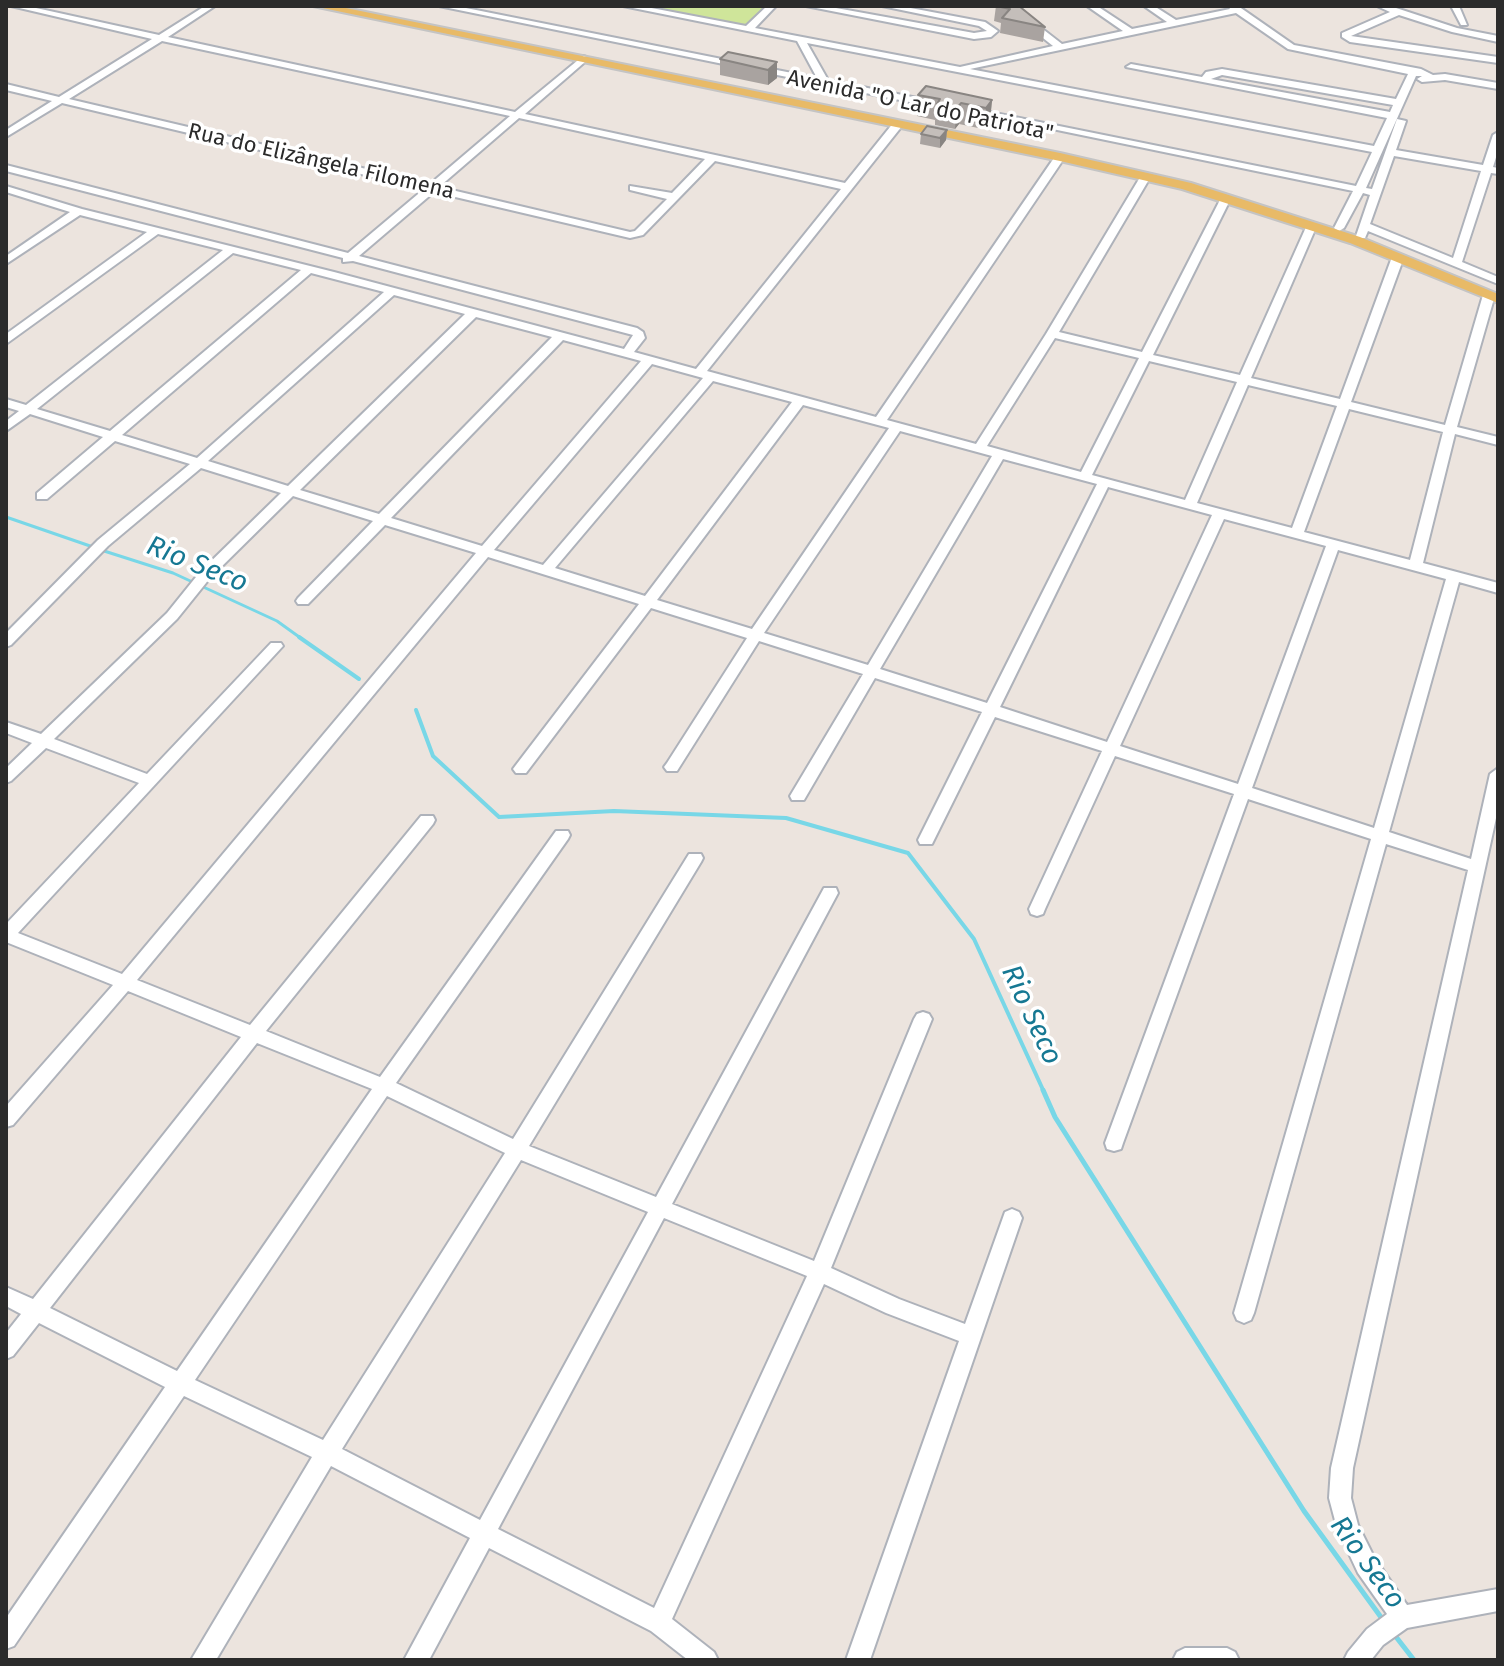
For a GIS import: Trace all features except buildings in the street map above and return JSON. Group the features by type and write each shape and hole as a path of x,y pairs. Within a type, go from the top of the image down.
{"main road":[{"name":"Avenida \"O Lar do Patriota\"","path":"319,6 1146,176 1312,225 1495,296"},
{"name":"Avenida \"O Lar do Patriota\"","path":"355,6 408,20 1117,164 1223,191 1339,228 1363,231 1495,296"}],"street":[{"path":"15,6 848,187"},
{"path":"6,134 211,6"},
{"path":"443,6 946,107"},
{"path":"627,6 1378,150"},
{"path":"747,30 772,6"},
{"path":"810,6 974,36 984,36 993,31 982,24 886,6"},
{"path":"1007,6 1062,48"},
{"path":"1091,6 1132,33"},
{"path":"1148,6 1176,24"},
{"path":"1381,6 1455,30 1498,39"},
{"path":"1455,6 1464,23"},
{"path":"956,69 1176,24 1234,8 1291,47 1420,76 1498,86"},
{"path":"896,22 908,10"},
{"path":"1397,12 1345,35 1350,39 1498,60"},
{"path":"801,41 824,82"},
{"path":"809,54 827,45"},
{"path":"330,274 583,59"},
{"path":"1131,67 1394,116"},
{"path":"1205,81 1209,74 1222,72 1400,103"},
{"path":"1339,228 1400,103 1420,76"},
{"path":"1420,76 1363,231 1457,262 1498,281"},
{"name":"Rua do Elizângela Filomena","path":"6,87 636,235 674,197"},
{"path":"961,110 1377,193"},
{"path":"546,570 704,375 898,124"},
{"path":"1457,262 1492,170 1498,135"},
{"path":"1391,152 1492,170"},
{"path":"879,422 1060,157"},
{"path":"634,188 674,197 712,158"},
{"path":"6,168 633,330 639,338 627,354"},
{"path":"978,450 1052,334 1146,176"},
{"path":"7,191 330,274 1498,588"},
{"path":"1085,476 1226,198"},
{"path":"6,261 78,211"},
{"path":"1189,505 1312,225"},
{"path":"6,340 155,231"},
{"path":"6,427 230,250"},
{"path":"1297,533 1398,257"},
{"path":"42,496 309,269"},
{"path":"6,642 103,543 200,462 392,291"},
{"path":"1416,565 1450,430 1495,296"},
{"path":"6,777 186,598 205,575 473,313"},
{"path":"1052,334 1498,441"},
{"path":"303,601 559,337"},
{"path":"6,1119 124,984 485,551 649,360"},
{"path":"521,769 799,402"},
{"path":"6,403 874,672 1477,867"},
{"path":"672,767 755,636 896,427"},
{"path":"798,796 874,672 998,456"},
{"path":"926,840 1105,481"},
{"path":"1037,909 1220,513"},
{"path":"1114,1143 1334,543"},
{"path":"1244,1313 1454,576"},
{"path":"276,646 6,935 384,1086 517,1150 971,1336"},
{"path":"6,727 151,781"},
{"path":"1402,1617 1366,1565 1348,1528 1340,1498 1342,1468 1477,867 1490,846 1498,774"},
{"path":"6,1349 254,1033 427,820"},
{"path":"6,1638 384,1086 562,835"},
{"path":"203,1660 327,1453 695,858"},
{"path":"416,1660 830,893"},
{"path":"659,1623 819,1272 923,1019"},
{"path":"858,1660 1012,1218"},
{"path":"6,1296 180,1384 327,1453 659,1623 706,1660"},
{"path":"1356,1660 1375,1637 1402,1617 1494,1605"},
{"path":"1185,1660 1227,1660"}],"green space":[{"path":"635,6 767,6 745,27"}],"waterway":[{"name":"Rio Seco","path":"6,517 93,547"},
{"name":"Rio Seco","path":"101,550 173,573 277,621 302,639"},
{"name":"Rio Seco","path":"299,637 359,679"},
{"name":"Rio Seco","path":"416,710 433,756 499,817 614,811 786,818 908,853 974,939 1044,1092"},
{"name":"Rio Seco","path":"1043,1090 1055,1117 1304,1511 1383,1620"},
{"name":"Rio Seco","path":"1393,1633 1414,1660"}]}
